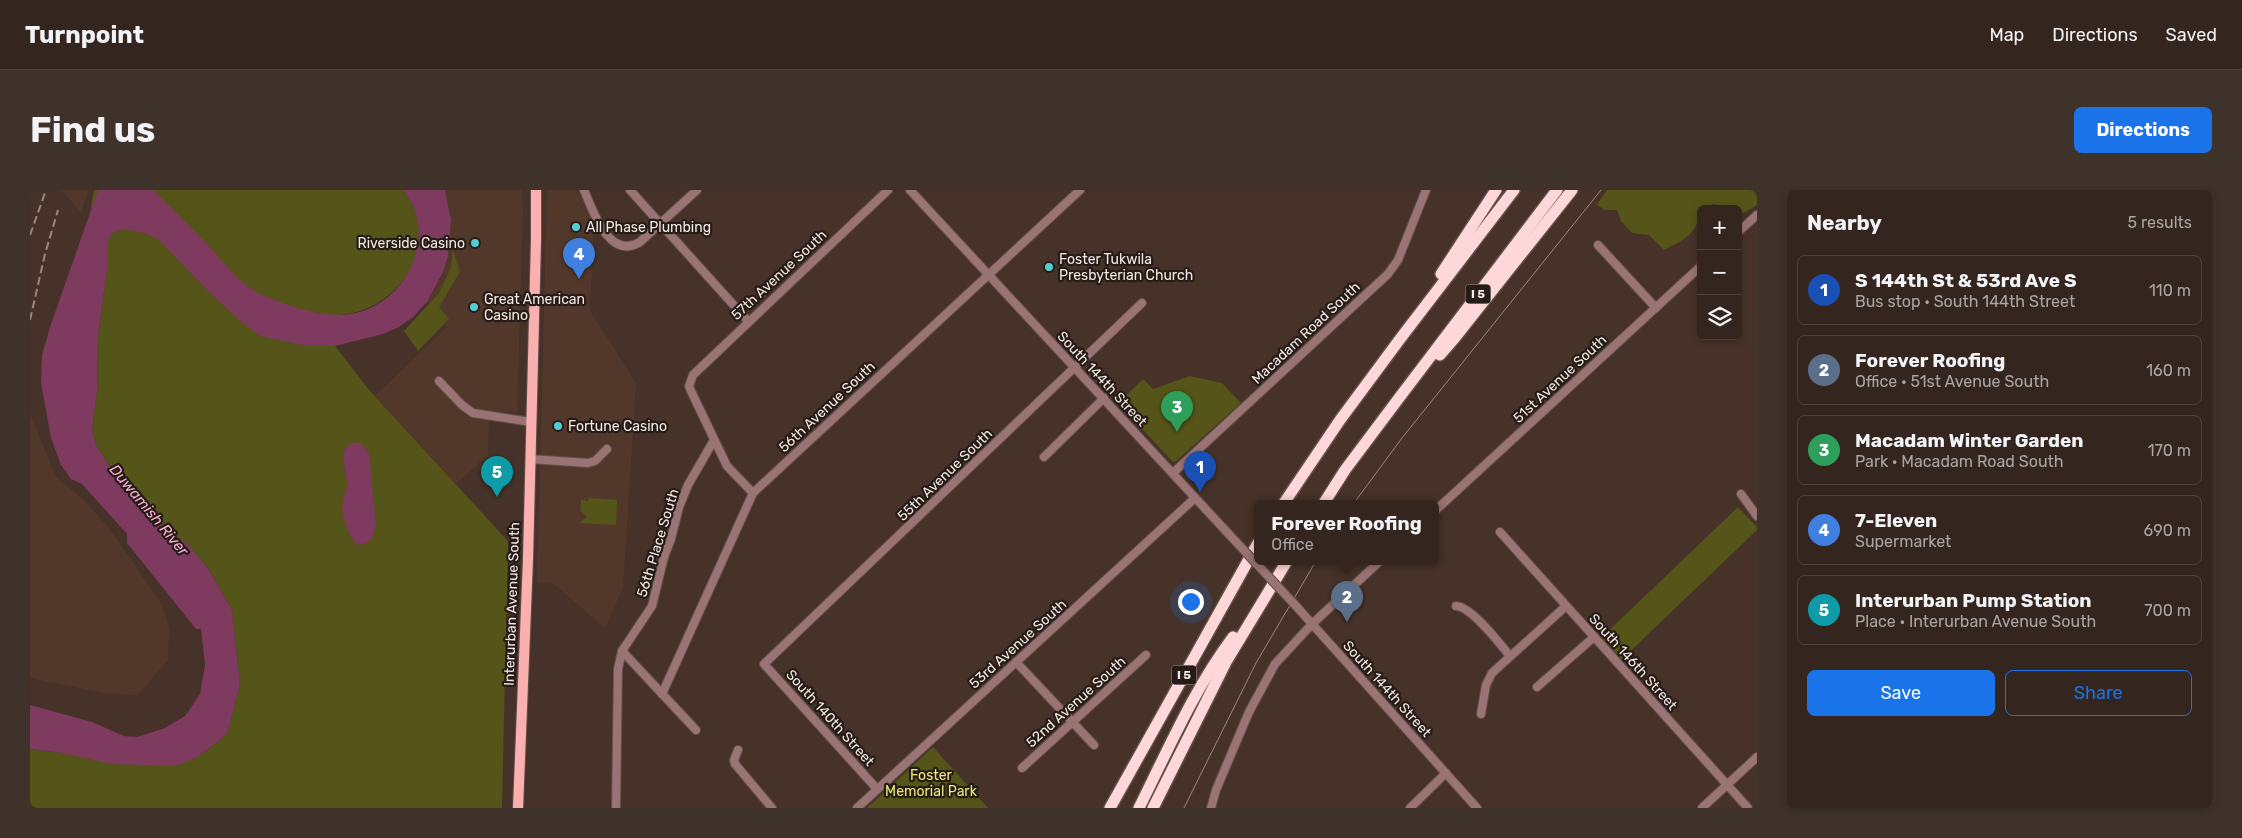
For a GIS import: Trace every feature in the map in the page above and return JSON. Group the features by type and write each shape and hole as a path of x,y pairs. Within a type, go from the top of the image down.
{"highway":[{"path":"1400,339 1496,190"},
{"name":"I 5","path":"1286,500 1340,420 1514,190"},
{"name":"I 5","path":"1326,500 1345,470 1557,190"},
{"path":"1399,398 1453,340 1572,190"},
{"name":"I 5","path":"1110,808 1254,550"},
{"name":"I 5","path":"1153,808 1210,692 1262,600 1284,565"},
{"name":"I 5","path":"1139,808 1195,695 1218,657 1262,600"}],"main road":[{"name":"Interurban Avenue South","path":"518,808 530,459 536,190"}],"street":[{"path":"584,190 605,233 616,243 629,247 640,242 697,190"},
{"path":"630,190 748,321"},
{"name":"57th Avenue South","path":"714,440 691,391 690,381 698,367 888,190"},
{"name":"South 144th Street","path":"910,190 1254,561"},
{"name":"56th Avenue South","path":"662,694 753,493 1080,190"},
{"name":"Macadam Road South","path":"1173,473 1388,274 1398,260 1426,190"},
{"path":"1742,228 1757,215"},
{"path":"1598,244 1656,308"},
{"name":"51st Avenue South","path":"1439,507 1697,270"},
{"name":"55th Avenue South","path":"764,664 1142,304"},
{"path":"439,381 462,405 473,412 531,422"},
{"path":"1044,457 1104,398"},
{"path":"714,440 727,466 753,493"},
{"name":"56th Place South","path":"622,651 652,606 679,508 688,486 714,440"},
{"path":"530,459 588,463 598,459 607,449"},
{"path":"1741,494 1757,516"},
{"name":"53rd Avenue South","path":"857,808 1195,498"},
{"name":"South 146th Street","path":"1500,532 1748,808"},
{"name":"South 144th Street","path":"1258,565 1477,808"},
{"path":"1210,808 1241,730 1264,682 1275,664 1312,624 1376,565"},
{"path":"1456,606 1461,606 1470,612 1510,656"},
{"path":"1481,714 1488,678 1566,606"},
{"path":"1537,687 1594,637"},
{"path":"622,651 696,730"},
{"path":"616,808 618,669 622,651"},
{"name":"52nd Avenue South","path":"1022,768 1146,655"},
{"path":"1016,662 1094,745"},
{"name":"South 140th Street","path":"764,664 877,789"},
{"path":"738,750 734,760 735,764 772,808"},
{"path":"1702,808 1757,757"},
{"path":"1410,808 1446,773"}],"shaded area":[{"path":"62,190 88,190 81,213"},
{"path":"445,190 522,190 523,211 517,413 489,411 488,455 456,484 375,396 447,327 427,302 443,272 448,256 451,220"},
{"path":"547,190 577,190 594,225 590,311 636,383 623,588 605,628 554,584 537,582"},
{"path":"30,414 56,477 84,500 109,528 162,605 169,629 168,660 138,695 109,694 30,678"}],"green space":[{"path":"94,190 403,190 415,210 420,231 418,251 410,270 397,288 380,301 360,311 339,315 335,346 370,391 508,541 502,808 30,808 30,749 62,753 199,756 220,740 227,732 240,685 232,610 208,568 187,543 169,533 135,491 114,473 96,445 92,430 97,390 98,336 107,271 107,250 91,206"},
{"path":"1607,190 1757,190 1757,205 1744,213 1742,212 1742,205 1697,205 1697,224 1693,230 1684,239 1664,250 1649,235 1632,233 1621,221 1617,210 1604,210 1597,204"},
{"path":"453,249 460,272 439,307 449,319 418,351 404,331 439,293 451,267"},
{"path":"1190,376 1222,383 1241,403 1173,462 1118,403 1143,379 1153,389"},
{"path":"589,498 617,500 616,525 579,523 587,517 581,511 581,500 588,501"},
{"path":"1738,507 1757,527 1757,530 1621,660 1601,638"},
{"name":"Foster Memorial Park","path":"933,747 988,808 867,808"}],"water":[{"name":"Duwamish River","path":"98,190 153,190 240,280 256,292 307,311 339,315 370,308 387,298 401,283 411,266 417,247 418,227 414,208 403,190 445,190 451,220 448,256 443,272 427,302 412,318 399,327 383,334 335,346 307,346 260,336 209,292 158,239 144,233 124,229 112,233 109,238 107,271 98,336 97,390 92,430 96,445 114,473 135,491 169,533 187,543 208,568 232,610 240,685 227,733 199,756 172,766 112,764 62,753 30,749 30,705 92,722 124,736 137,737 165,728 185,716 200,694 205,665 201,629 196,629 127,543 127,534 82,484 71,479 61,465 51,438 41,383 42,355"},
{"path":"353,443 361,443 369,453 376,525 372,539 367,543 357,545 346,524 342,506 347,484 344,455 348,446"}],"tram line":[{"path":"1356,500 1402,438 1601,190"},
{"path":"1184,808 1256,663 1314,565"}],"railway":[{"path":"30,235 46,190"},
{"path":"30,320 45,254 58,210"}],"place":[{"name":"All Phase Plumbing","path":"576,227"},
{"name":"Riverside Casino","path":"475,243"},
{"name":"Foster Tukwila Presbyterian Church","path":"1049,267"},
{"name":"7-Eleven","path":"579,279"},
{"name":"Great American Casino","path":"474,307"},
{"name":"Fortune Casino","path":"558,426"},
{"name":"Macadam Winter Garden","path":"1177,432"},
{"name":"S 144th St & 53rd Ave S","path":"1200,492"},
{"name":"Interurban Pump Station","path":"497,497"},
{"name":"Forever Roofing","path":"1347,622"}]}
